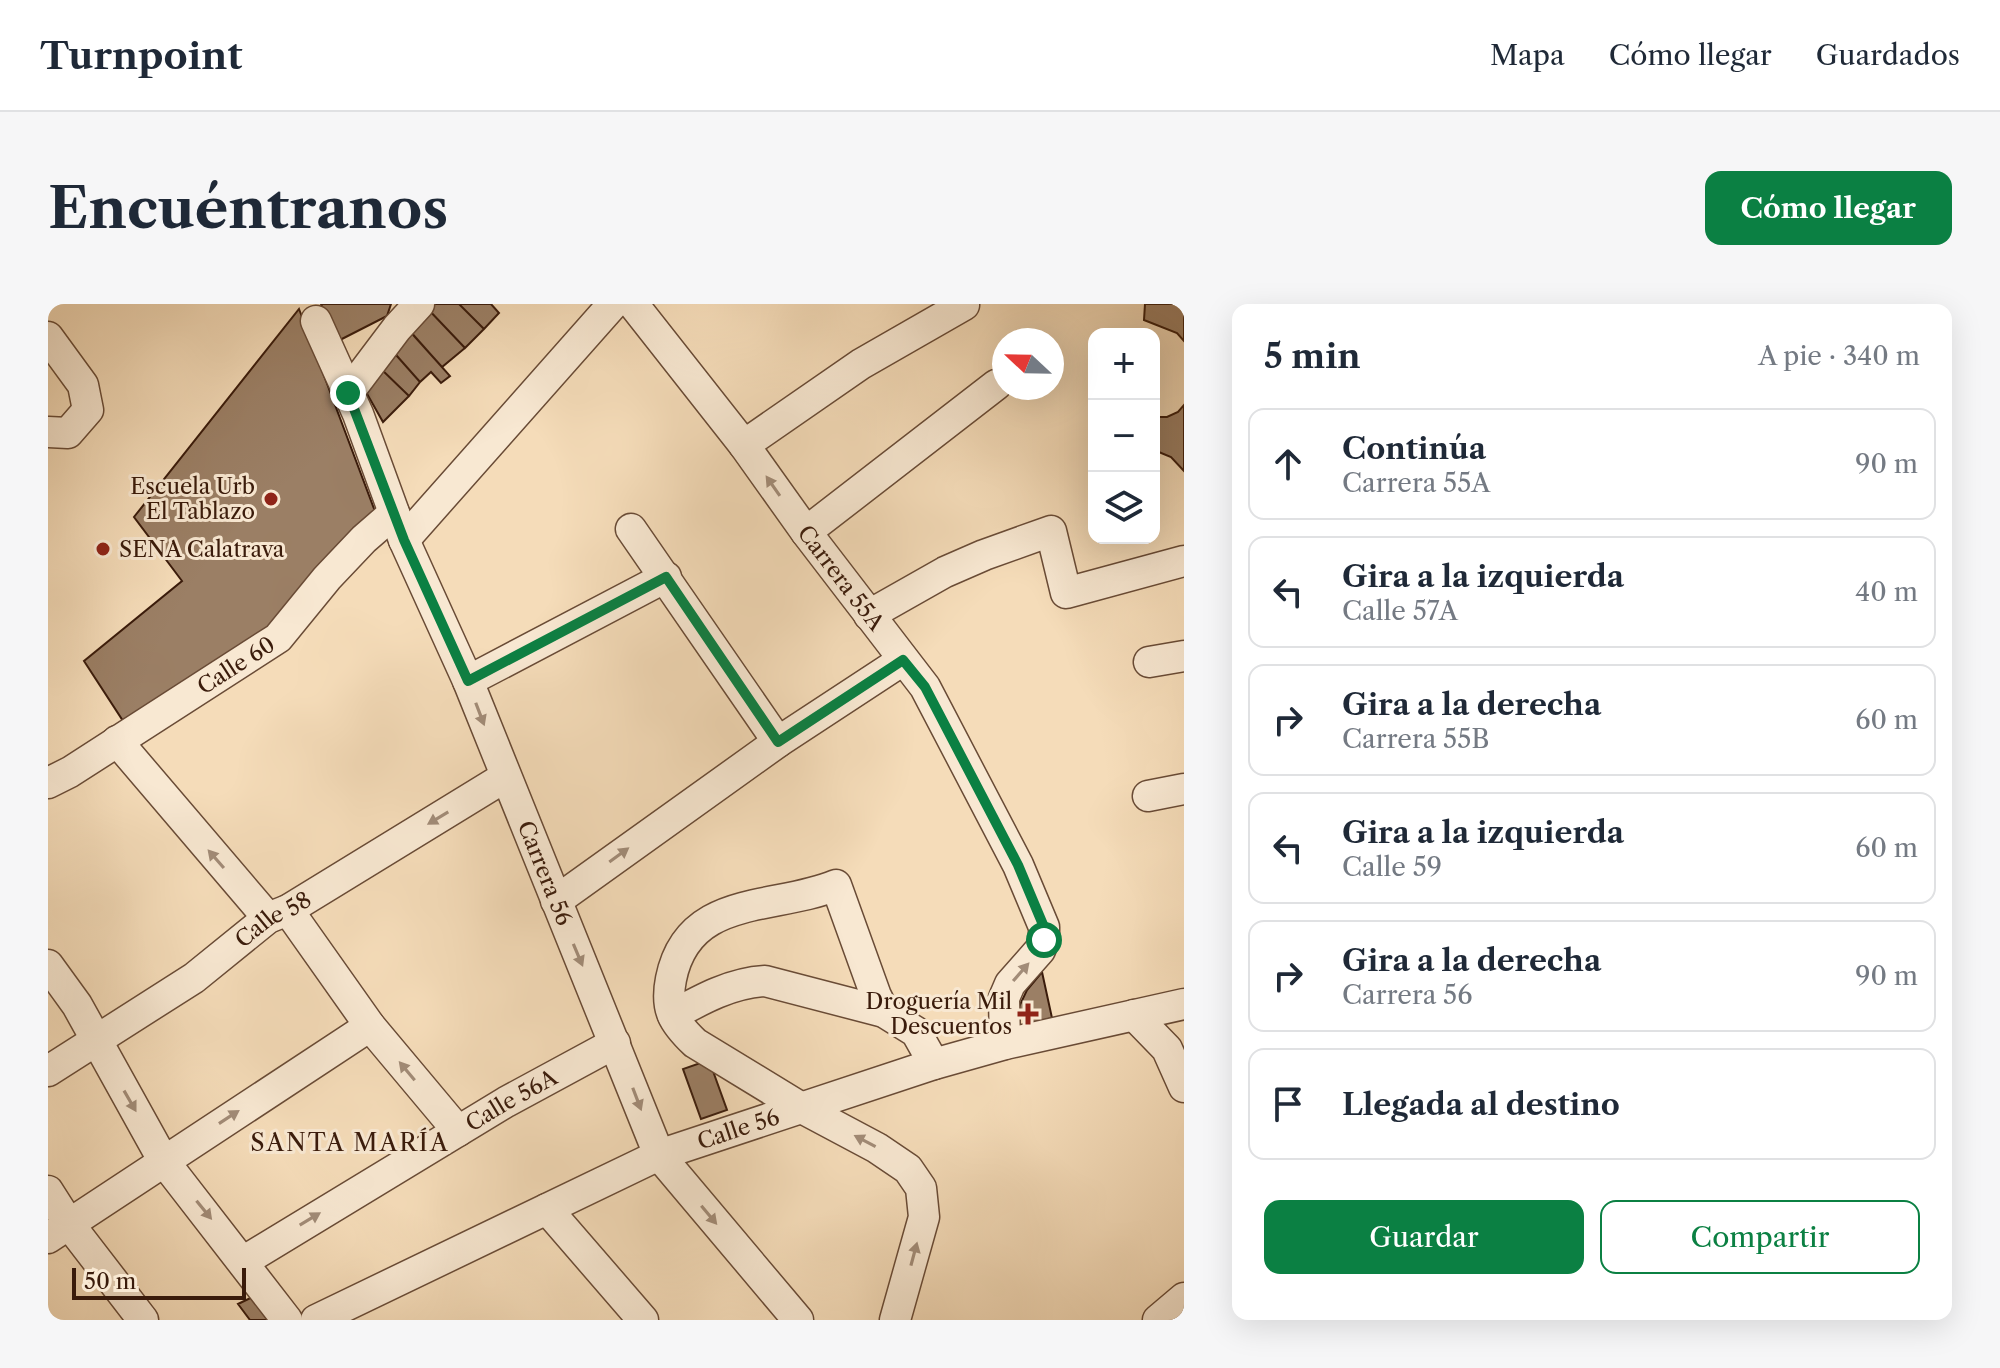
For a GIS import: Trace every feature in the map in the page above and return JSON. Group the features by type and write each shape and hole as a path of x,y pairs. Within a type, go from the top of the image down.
{"street":[{"path":"348,393 419,304"},
{"name":"Calle 60","path":"48,783 70,772 278,638 364,539 399,527 613,304"},
{"name":"Carrera 55A","path":"633,304 744,445 806,532 925,687 1018,865 1044,927 1044,940 1040,950 1010,984 1004,998 1005,1044"},
{"path":"744,445 861,364 964,305"},
{"name":"Carrera 56","path":"316,321 348,393 399,527 468,681 659,1155 784,1315"},
{"path":"48,337 83,385 88,410 68,433 48,432"},
{"path":"806,532 992,388"},
{"path":"631,529 778,742"},
{"path":"869,615 945,572 1051,531 1066,593 1184,561"},
{"path":"468,681 666,577"},
{"path":"1149,662 1184,656"},
{"path":"556,901 778,742 903,660"},
{"path":"117,741 278,914 458,1131"},
{"name":"Calle 58","path":"48,1071 194,978 278,914 505,777"},
{"path":"1148,796 1184,789"},
{"path":"884,1012 836,885 742,906 713,918 687,940 674,964 667,1000 682,1031 695,1043 908,1169 921,1188 924,1217 895,1320"},
{"path":"48,965 77,1005 163,1160 287,1320"},
{"path":"673,1015 715,993 747,982 765,981 884,1012 916,1032 934,1064"},
{"name":"Calle 56","path":"316,1320 659,1155 934,1064 1005,1044 1184,1004"},
{"path":"1134,1015 1167,1049 1184,1087"},
{"path":"59,1231 370,1026"},
{"name":"Calle 56A","path":"244,1261 458,1131 615,1043"},
{"path":"48,1191 59,1231 143,1320"},
{"path":"547,1209 643,1320"},
{"path":"1158,1320 1184,1298"}],"building":[{"path":"321,304 391,304 387,316 336,342"},
{"path":"429,304 459,304 484,329 465,348 426,307"},
{"path":"459,304 491,304 499,313 484,329"},
{"path":"1145,304 1184,304 1184,341 1177,333 1144,320"},
{"path":"426,307 465,348 442,367 406,327"},
{"path":"299,309 376,514 271,634 127,727 84,661 182,581 134,517"},
{"path":"409,330 450,376 441,383 431,372 420,382 389,347"},
{"path":"389,347 420,382 409,396 379,367"},
{"path":"379,367 409,396 383,422 362,385"},
{"path":"1184,405 1184,471 1171,457 1160,452 1160,417 1178,412"},
{"path":"1042,972 1052,1018 1033,1023 1016,1013 1027,990"},
{"path":"709,1060 727,1110 701,1119 683,1069"},
{"path":"257,1295 276,1320 250,1320 238,1304"}],"place":[{"name":"Escuela Urb El Tablazo","path":"271,499"},
{"name":"SENA Calatrava","path":"103,549"},
{"name":"Droguería Mil Descuentos","path":"1028,1014"}],"district":[{"name":"SANTA MARÍA","path":"350,1142"}],"route":[{"path":"348,393 404,540 468,681 666,577 778,742 903,660 925,687 1018,865 1044,927 1044,940"}]}
